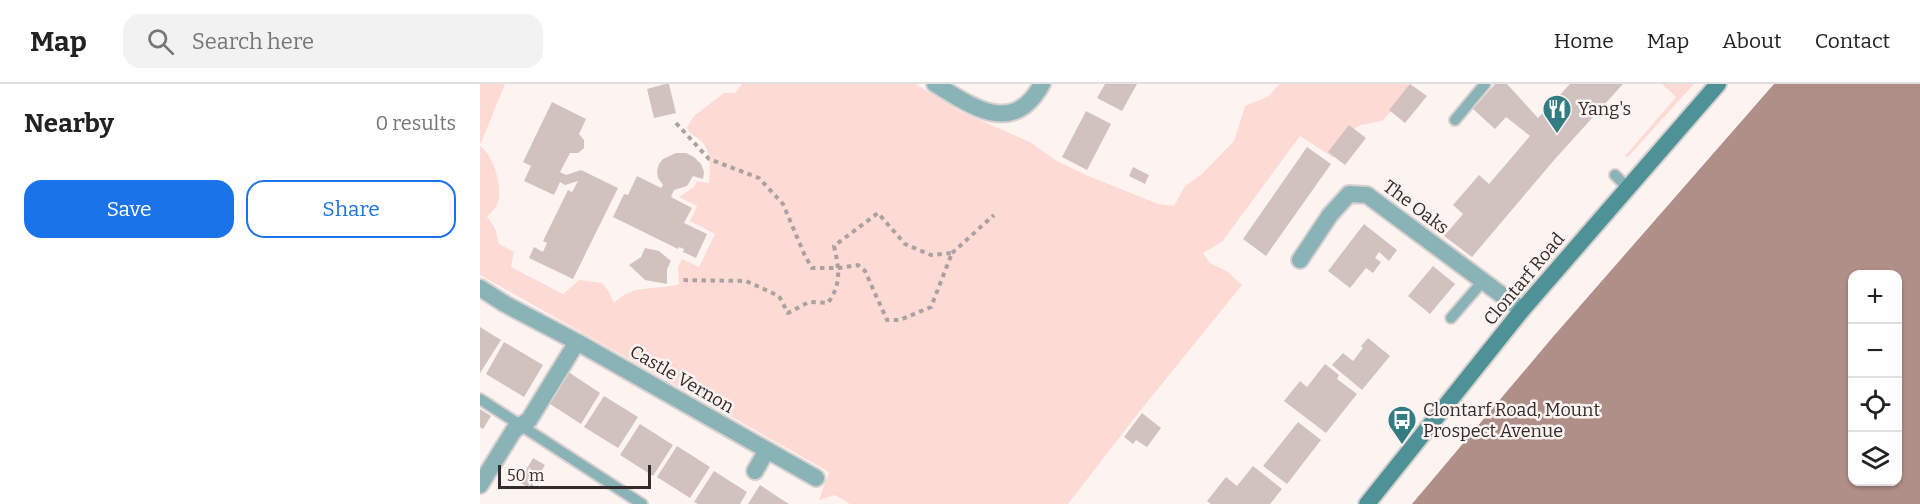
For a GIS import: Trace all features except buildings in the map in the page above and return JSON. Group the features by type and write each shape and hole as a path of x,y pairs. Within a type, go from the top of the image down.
{"main road":[{"name":"Clontarf Road","path":"1367,504 1522,310 1718,84"}],"street":[{"path":"935,84 973,107 995,114 1014,112 1028,104 1042,84"},
{"name":"The Oaks","path":"1300,260 1330,215 1349,194 1367,195 1522,310"},
{"name":"Castle Vernon","path":"480,288 816,478"},
{"path":"480,485 514,430 529,420 577,342"},
{"path":"755,471 767,450"}],"lane":[{"path":"1455,120 1485,84"},
{"path":"1615,176 1628,188"},
{"path":"1451,318 1483,281"},
{"path":"480,399 642,504"}],"path":[{"path":"676,123 709,159 759,178 783,204 812,268 858,266 865,271 887,320 900,320 931,307 952,253 994,215"},
{"path":"679,280 746,281 779,296 788,313 809,302 828,303 836,291 839,268 834,246 878,213 905,244 931,255 952,253"}],"shaded area":[{"path":"480,84 505,84 481,143 480,143"},
{"path":"742,84 916,84 959,111 1030,142 1057,161 1086,175 1158,204 1174,206 1185,186 1202,174 1234,141 1245,106 1269,96 1279,84 1411,84 1382,121 1361,125 1350,131 1334,158 1300,136 1222,242 1203,253 1210,263 1228,272 1242,285 1068,504 850,504 835,495 819,500 829,472 480,275 480,146 493,163 499,188 497,204 487,217 495,228 499,244 514,252 511,267 563,294 579,280 602,283 614,303 637,290 679,284 678,267 682,259 699,267 715,234 690,221 697,206 679,197 694,187 697,181 709,183 707,149 687,127 694,116 724,93 735,93"},
{"path":"1662,84 1694,84 1628,157 1625,156 1676,97"},
{"path":"1774,84 1920,84 1920,504 1412,504 1552,338"}],"place":[{"name":"Yang's","path":"1557,134"},
{"name":"Clontarf Road, Mount Prospect Avenue","path":"1402,446"}]}
